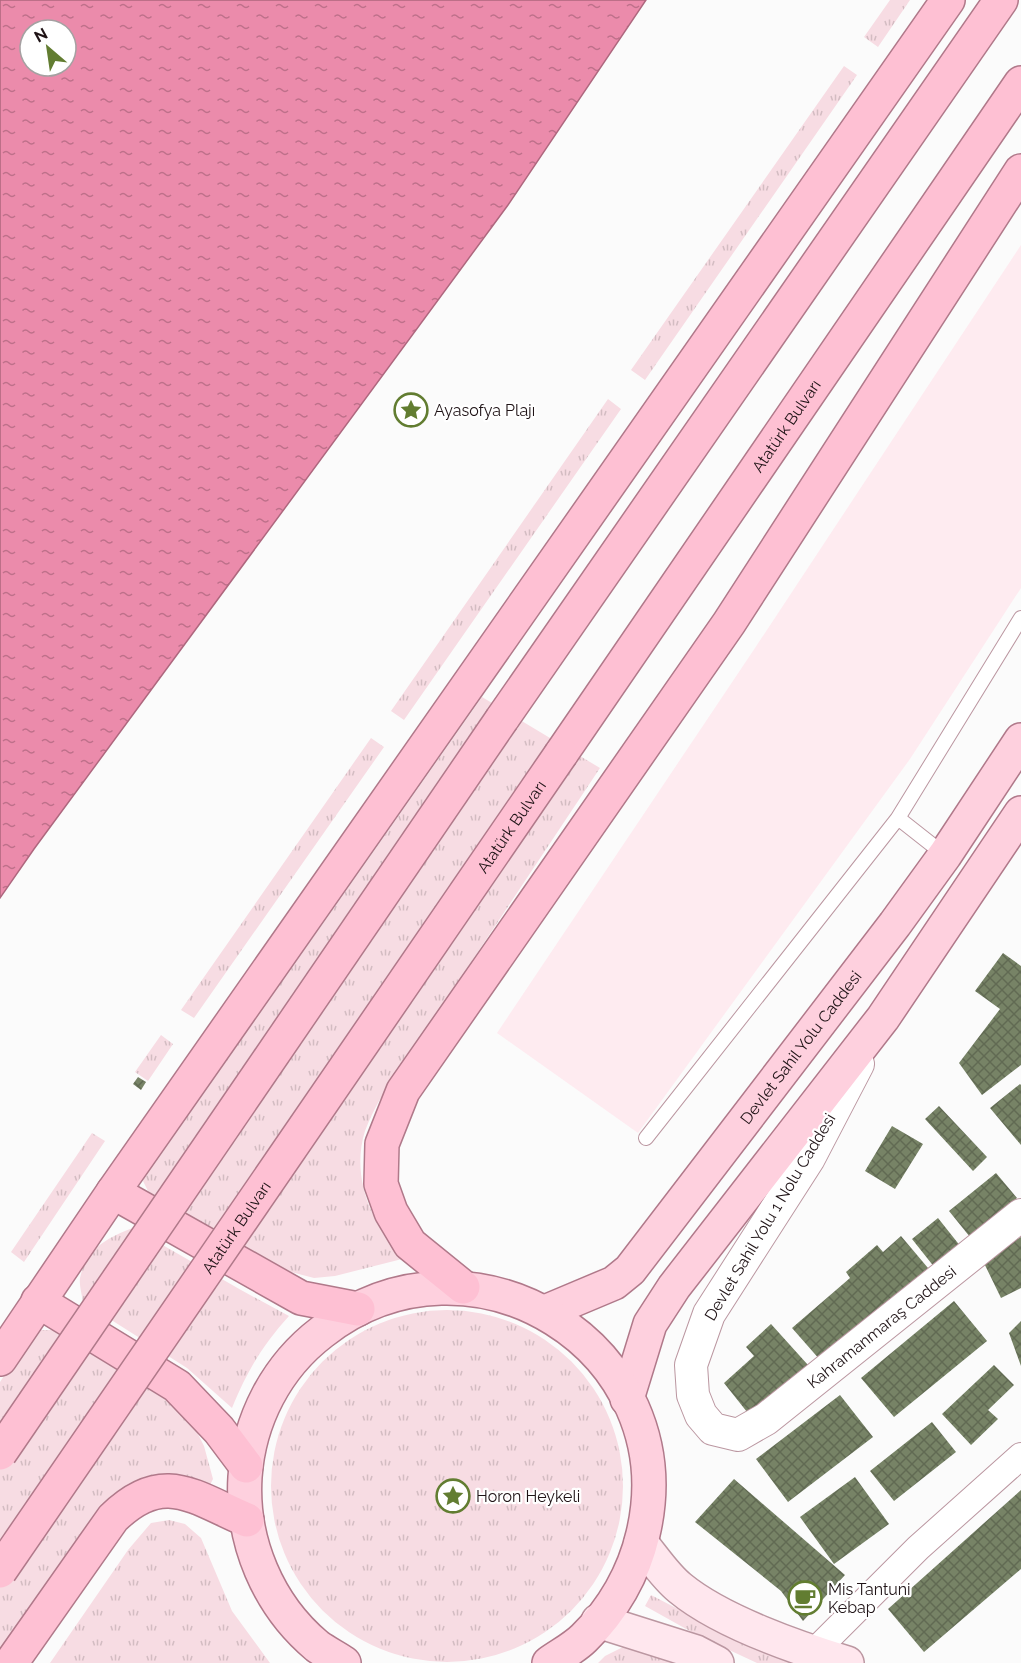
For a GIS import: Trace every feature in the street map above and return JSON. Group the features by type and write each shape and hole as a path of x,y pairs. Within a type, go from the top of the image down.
{"highway":[{"path":"0,1359 113,1191 948,0"},
{"path":"0,1453 502,719 1001,0"},
{"name":"Atatürk Bulvarı","path":"0,1571 1021,83"},
{"path":"463,1287 410,1244 391,1212 381,1184 382,1144 403,1091 729,623 1021,171"},
{"path":"113,1191 302,1298 358,1309"},
{"path":"38,1301 177,1386 219,1430 246,1466"},
{"path":"11,1663 113,1518 145,1493 168,1490 185,1494 247,1520"}],"main road":[{"name":"Devlet Sahil Yolu Caddesi","path":"545,1312 614,1283 630,1270 895,924 945,855 1021,740"},
{"path":"627,1399 650,1324 676,1284 883,1018 1021,813"},
{"path":"327,1658 288,1616 265,1580 250,1540 244,1498 246,1466 258,1414 279,1376 306,1344 340,1317 379,1299 420,1289 463,1287 505,1295 545,1312 584,1340 615,1376 637,1418 648,1465 648,1513 641,1543 636,1560 615,1603 583,1639 549,1663"},
{"path":"641,1543 679,1587 704,1605 813,1653 847,1663"},
{"path":"598,1621 696,1652 717,1663"}],"street":[{"name":"Devlet Sahil Yolu 1 Nolu Caddesi","path":"738,1435 713,1429 701,1415 693,1395 691,1365 709,1314 809,1158 883,1018"},
{"name":"Kahramanmaraş Caddesi","path":"738,1435 766,1419 1021,1215"},
{"path":"813,1653 918,1548 1021,1456"}],"lane":[{"path":"646,1138 898,818 1021,618"},
{"path":"898,818 945,855"}],"shaded area":[{"path":"1021,245 1021,588 910,759 638,1133 497,1033"}],"green space":[{"path":"890,0 910,0 878,47 864,37"},
{"path":"844,66 857,75 645,380 631,370"},
{"path":"608,399 621,409 404,720 391,711"},
{"path":"482,697 600,768 379,1101 365,1131 360,1165 366,1198 381,1229 402,1255 402,1259 335,1276 314,1278 291,1272 264,1259 148,1191 143,1181 147,1168 163,1141 322,925"},
{"path":"371,738 384,747 194,1018 181,1010"},
{"path":"161,1035 173,1044 148,1081 135,1072"},
{"path":"92,1133 105,1141 24,1262 11,1252"},
{"path":"133,1228 289,1316 256,1359 232,1408 187,1368 83,1302 80,1278 87,1259 107,1240"},
{"path":"447,1310 481,1313 514,1323 559,1350 583,1374 610,1419 620,1452 623,1486 620,1520 610,1553 583,1598 559,1622 514,1649 481,1659 447,1662 413,1659 380,1649 335,1622 311,1598 284,1553 274,1520 271,1486 274,1452 284,1419 311,1374 335,1350 380,1323 413,1313"},
{"path":"52,1330 168,1401 197,1432 204,1446 213,1479 210,1485 168,1476 146,1478 135,1482 108,1499 0,1651 0,1382 32,1333"},
{"path":"169,1520 185,1524 201,1538 232,1611 270,1663 50,1663 128,1550 151,1523"},
{"path":"651,1595 751,1647 792,1663 757,1663 697,1635 645,1606"},
{"path":"625,1646 687,1663 598,1663 605,1656"}],"water":[{"path":"0,0 646,0 508,205 0,898"}],"building":[{"path":"1003,953 1021,966 1021,1065 982,1095 959,1063 1000,1009 975,991"},
{"path":"138,1077 146,1082 141,1090 133,1084"},
{"path":"1021,1085 1021,1145 990,1108"},
{"path":"939,1106 987,1157 973,1171 925,1119"},
{"path":"892,1126 923,1144 895,1189 865,1171"},
{"path":"996,1173 1017,1198 970,1237 949,1211"},
{"path":"938,1218 961,1247 935,1268 912,1239"},
{"path":"901,1236 928,1268 821,1361 792,1328 850,1278 846,1272 877,1245 883,1252"},
{"path":"1021,1237 1021,1288 1001,1298 982,1259"},
{"path":"954,1301 987,1341 894,1417 861,1378"},
{"path":"1021,1321 1021,1366 1009,1333"},
{"path":"771,1324 808,1365 751,1417 724,1383 754,1356 746,1347"},
{"path":"994,1365 1014,1385 988,1410 998,1419 971,1445 942,1414"},
{"path":"840,1395 873,1437 788,1502 756,1459"},
{"path":"932,1422 956,1452 894,1501 870,1471"},
{"path":"855,1477 889,1524 834,1564 800,1517"},
{"path":"734,1479 845,1575 803,1621 781,1591 695,1522"},
{"path":"1021,1490 1021,1569 924,1652 888,1609"}],"place":[{"name":"Ayasofya Plajı","path":"411,410"},
{"name":"Horon Heykeli","path":"453,1496"},
{"name":"Mis Tantuni Kebap","path":"805,1598"}]}
